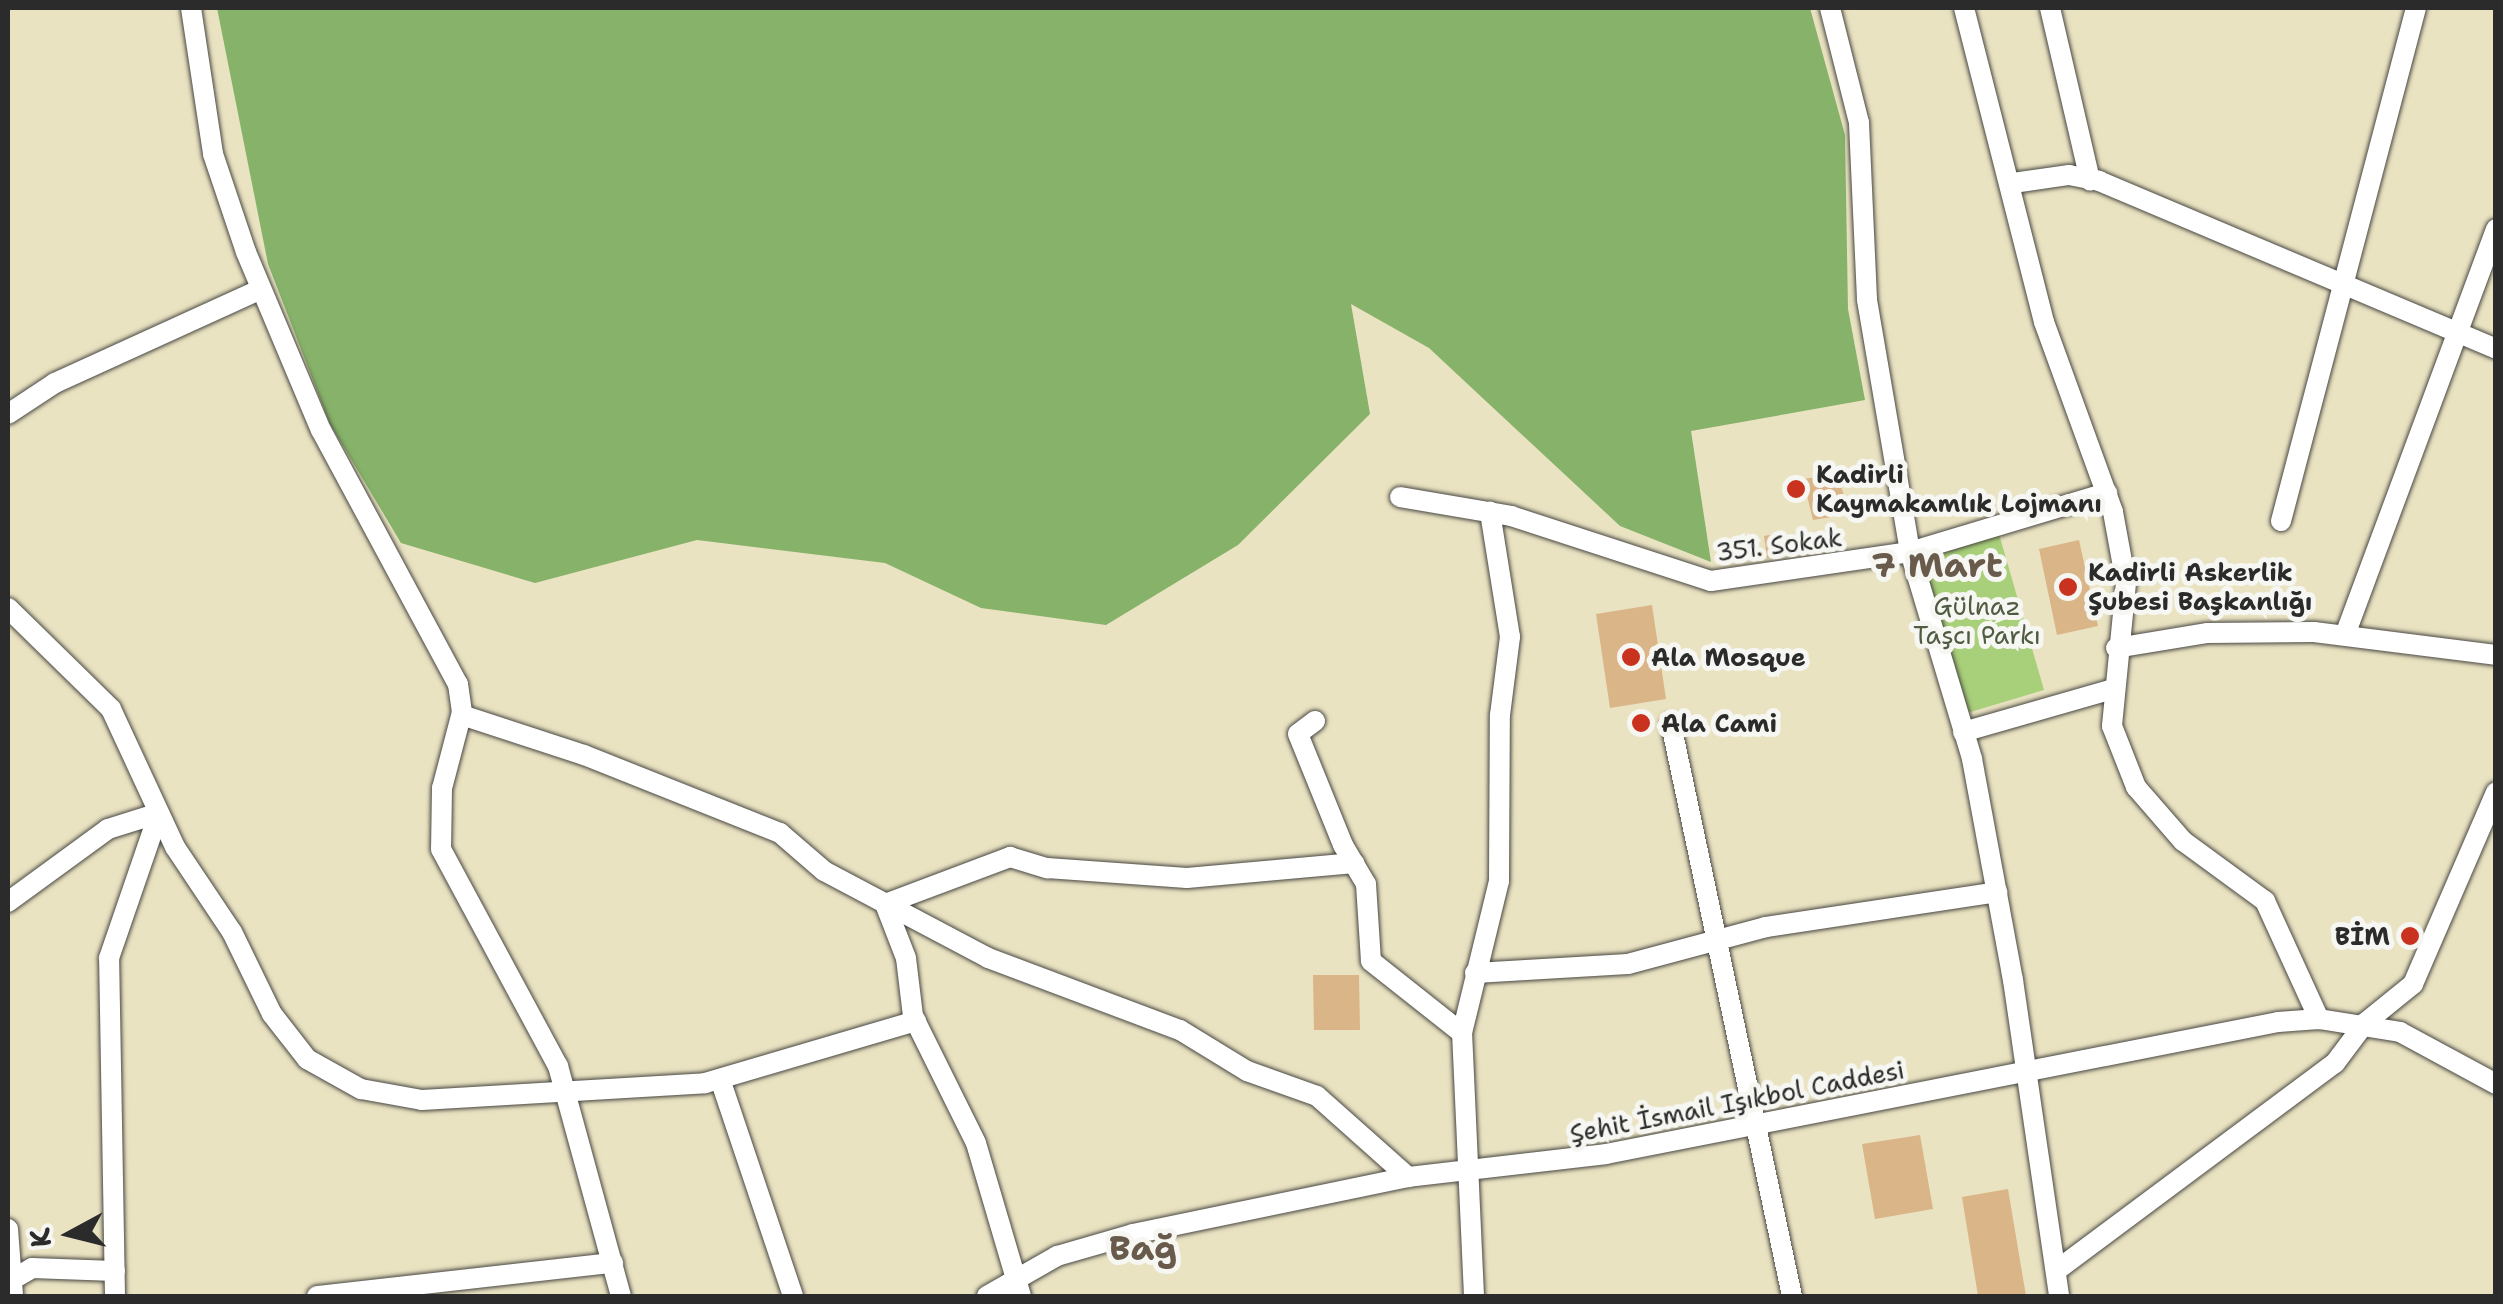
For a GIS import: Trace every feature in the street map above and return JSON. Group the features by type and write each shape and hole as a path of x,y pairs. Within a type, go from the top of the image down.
{"street":[{"path":"190,8 213,154 261,289 343,474 450,663 462,715 439,814 445,864 544,1036 567,1092 621,1296"},
{"path":"1830,8 1859,123 1867,300 1910,552 1962,732 1997,892 2059,1296"},
{"path":"1964,8 2013,183 2044,322 2107,494 2126,583 2116,648 2112,726 2136,788 2184,841 2266,901 2320,1019"},
{"path":"2050,8 2090,180"},
{"path":"2281,521 2416,8"},
{"path":"2013,183 2090,180 2344,282 2496,349"},
{"path":"2345,636 2454,331 2496,229"},
{"path":"8,414 55,383 261,289"},
{"name":"351. Sokak","path":"1400,497 1490,512 1645,555 1711,581 1910,552 2107,494"},
{"path":"1474,1296 1462,1033 1499,881 1500,715 1510,636 1490,512"},
{"path":"8,608 110,709 159,813 272,1014 307,1059 361,1090 422,1100 720,1078 916,1021"},
{"path":"2116,648 2208,632 2345,636 2496,655"},
{"path":"1962,732 2114,689"},
{"path":"462,715 584,754 780,833 824,871 988,958 1180,1030 1247,1071 1317,1096 1408,1177"},
{"path":"1316,720 1298,734 1366,884 1371,961 1462,1033"},
{"path":"1671,724 1712,942 1792,1296"},
{"path":"2057,1270 2335,1063 2366,1023 2413,984 2496,792"},
{"path":"8,902 108,829 159,813"},
{"path":"115,1296 109,958 159,813"},
{"path":"884,904 1010,857 1047,868 1188,878 1354,863"},
{"path":"1475,973 1628,964 1766,927 1997,892"},
{"path":"884,904 906,958 916,1021 976,1143 1019,1286"},
{"name":"Şehit İsmail Işıkbol Caddesi","path":"987,1296 1019,1286 1092,1244 1408,1177 1468,1175 1752,1126 2024,1074 2230,1029 2320,1019 2366,1023 2422,1040 2496,1084"},
{"path":"720,1078 793,1296"},
{"path":"8,1229 10,1286"},
{"path":"317,1296 613,1263"},
{"path":"10,1286 32,1268 115,1271"}],"green space":[{"path":"217,8 1810,8 1845,135 1848,309 1865,400 1691,431 1711,562 1620,526 1429,348 1351,304 1370,414 1238,545 1106,625 981,608 885,563 697,540 535,583 401,543 330,424 268,264"},
{"name":"Gülnaz Taşcı Parkı","path":"1997,527 2044,690 1957,716 1910,552"}],"building":[{"name":"Kadirli Kaymakamlık Lojmanı","path":"1837,474 1850,514 1813,520 1803,479"},
{"path":"1785,532 1788,555 1767,558 1764,536"},
{"name":"Kadirli Askerlik Şubesi Başkanlığı","path":"2079,540 2098,626 2057,635 2039,549"},
{"name":"Ala Mosque","path":"1652,605 1666,699 1610,708 1596,614"},
{"path":"1313,975 1359,975 1360,1030 1314,1030"},
{"path":"1920,1135 1933,1209 1875,1219 1862,1144"},
{"path":"2008,1189 2026,1296 1978,1296 1962,1197"}],"place":[{"name":"Kadirli Kaymakamlık Lojmanı","path":"1796,489"},
{"name":"Kadirli Askerlik Şubesi Başkanlığı","path":"2068,587"},
{"name":"Ala Mosque","path":"1631,657"},
{"name":"Ala Cami","path":"1641,723"},
{"name":"BİM","path":"2410,936"}],"district":[{"name":"7 Mart","path":"1937,565"},
{"name":"Bağ","path":"1143,1248"}]}
